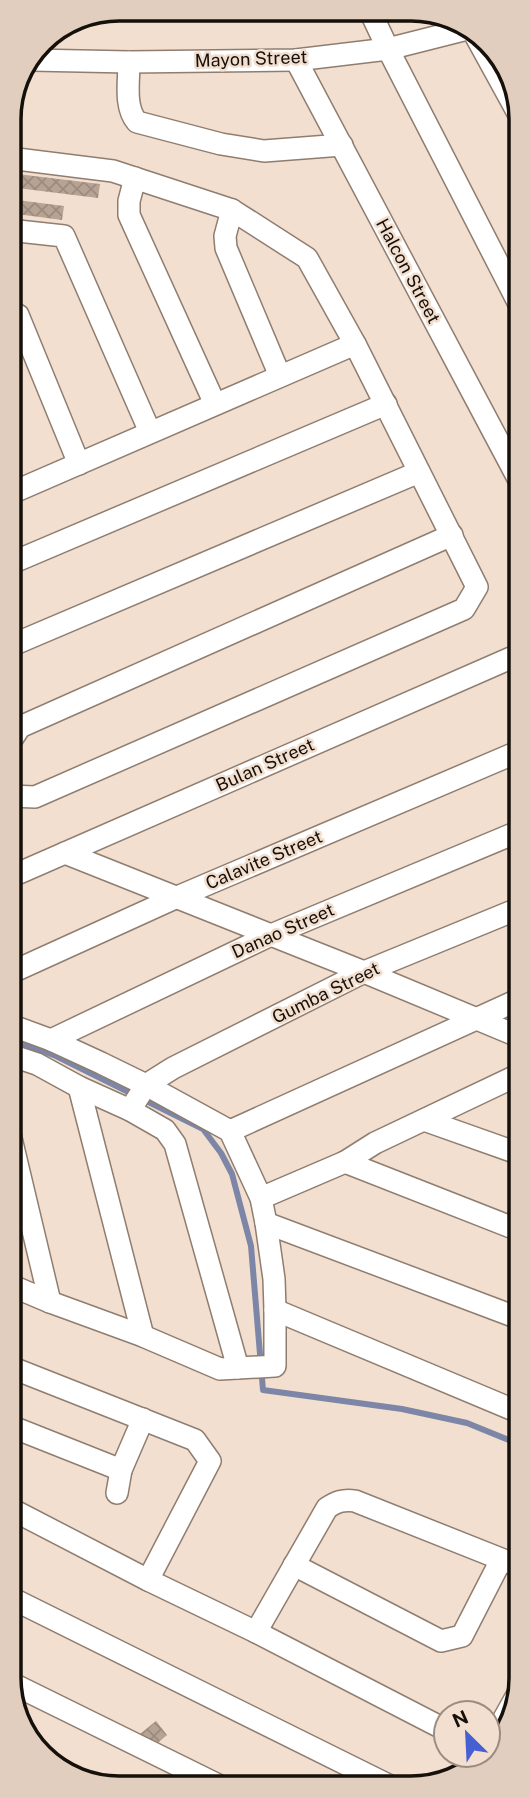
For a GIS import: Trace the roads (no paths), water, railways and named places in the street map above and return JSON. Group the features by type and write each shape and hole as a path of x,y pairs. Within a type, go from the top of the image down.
{"street":[{"path":"375,21 509,285"},
{"name":"Mayon Street","path":"40,60 296,60 388,49 456,32"},
{"name":"Halcon Street","path":"296,60 509,461"},
{"path":"129,62 131,115 137,122 264,152 342,145"},
{"path":"21,160 113,171 232,210 307,258 355,344 477,587 464,609 35,797 21,796"},
{"path":"135,178 129,201 129,215 215,404"},
{"path":"232,210 225,236 226,248 280,376"},
{"path":"21,231 64,236 150,432"},
{"path":"21,323 79,464"},
{"path":"21,488 355,344"},
{"path":"21,559 386,404"},
{"path":"21,641 419,472"},
{"path":"21,727 452,535"},
{"name":"Bulan Street","path":"21,872 509,659"},
{"name":"Calavite Street","path":"21,968 175,898 509,756"},
{"name":"Danao Street","path":"51,1040 271,935 509,836"},
{"path":"65,853 509,1032"},
{"name":"Gumba Street","path":"138,1097 173,1068 364,972 509,913"},
{"path":"21,1059 79,1087 138,1097 230,1131 509,1004"},
{"path":"21,1029 51,1040 138,1097 175,1144 254,1367"},
{"path":"261,1198 345,1162 375,1143 509,1079"},
{"path":"79,1087 143,1336"},
{"path":"424,1120 509,1150"},
{"path":"21,1290 143,1336 220,1369 275,1366 274,1279 266,1223 261,1198 230,1131"},
{"path":"345,1162 509,1227"},
{"path":"21,1181 50,1302"},
{"path":"266,1223 509,1314"},
{"path":"275,1310 509,1408"},
{"path":"21,1371 195,1440 210,1461 148,1580"},
{"path":"117,1493 121,1470 143,1419"},
{"path":"21,1430 121,1470"},
{"path":"257,1632 327,1508 345,1500 355,1501 509,1562"},
{"path":"21,1514 432,1723"},
{"path":"294,1565 442,1642 462,1636 509,1566"},
{"path":"21,1603 370,1776"},
{"path":"22,1688 200,1776"}],"waterway":[{"path":"21,1043 56,1056 203,1129 221,1153 232,1174 251,1246 263,1390 402,1409 467,1423 509,1440"}]}
